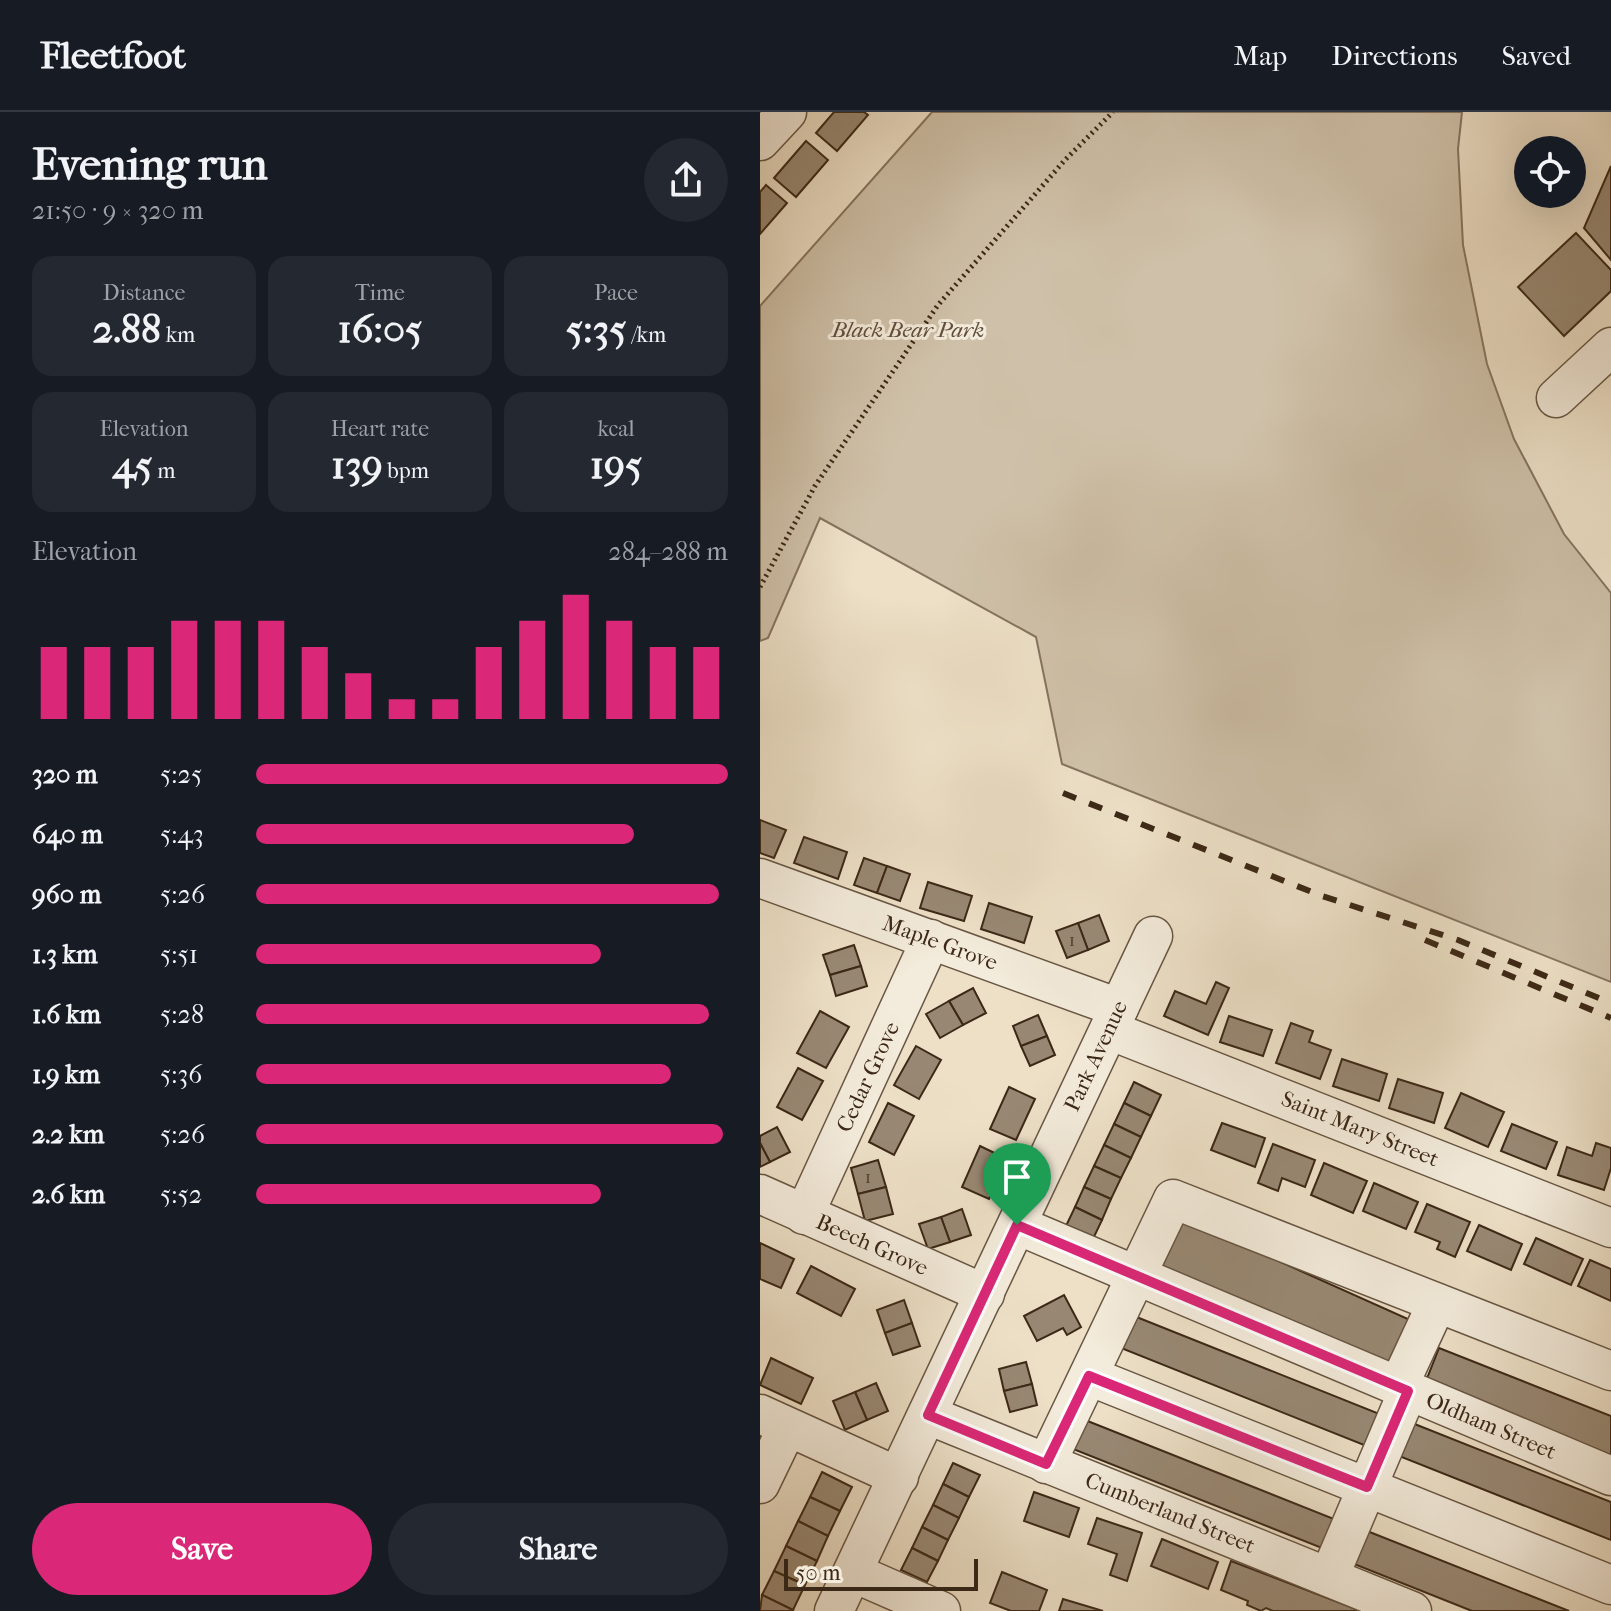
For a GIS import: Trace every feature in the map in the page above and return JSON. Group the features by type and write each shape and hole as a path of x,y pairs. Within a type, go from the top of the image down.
{"street":[{"path":"760,141 787,112"},
{"path":"1556,398 1611,347"},
{"name":"Maple Grove","path":"760,878 931,939 1114,1019"},
{"name":"Park Avenue","path":"834,1611 1153,936"},
{"name":"Cedar Grove","path":"804,1215 931,939"},
{"name":"Saint Mary Street","path":"1114,1019 1611,1228"},
{"name":"Beech Grove","path":"760,1194 985,1294"},
{"path":"1046,1464 1173,1199 1611,1371"},
{"name":"Oldham Street","path":"1017,1225 1611,1476"},
{"path":"1329,1577 1437,1303"},
{"path":"1089,1376 1611,1585"},
{"name":"Cumberland Street","path":"928,1415 1329,1577 1396,1608"},
{"path":"760,1484 774,1421 899,1477"},
{"path":"854,1573 941,1611"}],"path":[{"path":"760,587 815,486 938,305 1065,160 1113,112"}],"green space":[{"name":"Black Bear Park","path":"932,112 1462,112 1458,149 1463,245 1487,364 1514,439 1564,534 1611,593 1611,982 1062,764 1036,637 820,518 768,638 760,641 760,306"}],"building":[{"path":"834,112 864,112 868,115 837,151 816,133"},
{"path":"806,141 828,160 796,197 774,178"},
{"path":"1611,166 1611,260 1584,228"},
{"path":"766,185 787,203 760,234 760,192"},
{"path":"1576,233 1611,270 1611,291 1564,336 1518,287"},
{"path":"760,820 786,830 774,858 760,853"},
{"path":"804,837 847,852 838,879 794,863"},
{"path":"864,858 887,866 877,893 854,885"},
{"path":"887,866 910,874 900,901 877,893"},
{"path":"928,882 972,896 964,921 920,908"},
{"path":"989,903 1032,917 1024,943 981,929"},
{"path":"1099,915 1109,941 1088,950 1078,923"},
{"path":"1078,923 1088,950 1067,958 1056,931"},
{"path":"854,945 861,966 830,975 823,955"},
{"path":"861,966 867,986 836,996 830,975"},
{"path":"1216,982 1229,988 1208,1035 1164,1016 1175,991 1206,1004"},
{"path":"973,988 986,1013 963,1025 949,1001"},
{"path":"949,1001 963,1025 940,1038 926,1014"},
{"path":"820,1011 849,1027 826,1068 797,1053"},
{"path":"1038,1015 1047,1036 1021,1046 1013,1026"},
{"path":"1229,1016 1272,1030 1263,1056 1220,1042"},
{"path":"1291,1023 1313,1031 1309,1042 1331,1050 1320,1079 1276,1063"},
{"path":"1047,1036 1055,1055 1030,1066 1021,1046"},
{"path":"916,1046 941,1060 919,1099 894,1085"},
{"path":"1342,1059 1387,1074 1379,1101 1333,1086"},
{"path":"798,1068 823,1081 802,1120 777,1107"},
{"path":"1398,1079 1443,1093 1434,1123 1389,1108"},
{"path":"1134,1082 1161,1095 1151,1116 1124,1103"},
{"path":"1009,1087 1035,1099 1016,1140 990,1129"},
{"path":"1461,1093 1504,1112 1488,1147 1445,1128"},
{"path":"888,1103 914,1116 894,1155 869,1142"},
{"path":"1124,1103 1151,1116 1141,1137 1114,1124"},
{"path":"1222,1123 1265,1138 1255,1167 1211,1150"},
{"path":"1114,1124 1141,1137 1131,1158 1104,1145"},
{"path":"1512,1124 1557,1142 1546,1169 1501,1151"},
{"path":"777,1127 790,1152 770,1162 760,1143 760,1136"},
{"path":"760,1143 770,1162 760,1167"},
{"path":"1596,1143 1611,1148 1611,1168 1604,1190 1558,1175 1567,1147 1592,1156"},
{"path":"1273,1144 1315,1160 1305,1187 1282,1178 1278,1191 1258,1183"},
{"path":"1104,1145 1131,1158 1121,1178 1094,1166"},
{"path":"980,1146 1007,1159 989,1199 962,1187"},
{"path":"878,1160 886,1187 858,1194 851,1168"},
{"path":"1324,1163 1367,1181 1353,1213 1311,1195"},
{"path":"1094,1166 1121,1178 1111,1199 1084,1187"},
{"path":"1374,1183 1418,1202 1406,1229 1363,1211"},
{"path":"886,1187 893,1214 865,1221 858,1194"},
{"path":"1084,1187 1111,1199 1102,1220 1075,1207"},
{"path":"1427,1204 1470,1222 1455,1257 1437,1249 1440,1242 1415,1232"},
{"path":"1075,1207 1102,1220 1092,1241 1065,1228"},
{"path":"962,1209 971,1235 950,1242 941,1217"},
{"path":"1178,1216 1419,1324 1397,1374 1155,1266"},
{"path":"941,1217 950,1242 928,1249 919,1224"},
{"path":"1479,1225 1522,1244 1511,1270 1467,1251"},
{"path":"1536,1238 1583,1259 1571,1285 1524,1264"},
{"path":"760,1243 794,1259 781,1288 760,1279"},
{"path":"1590,1260 1611,1269 1611,1301 1578,1286"},
{"path":"811,1266 855,1289 841,1316 797,1293"},
{"path":"1064,1295 1081,1327 1067,1335 1063,1328 1037,1341 1024,1316"},
{"path":"904,1300 912,1323 885,1333 877,1310"},
{"path":"1129,1314 1392,1419 1379,1451 1116,1346"},
{"path":"912,1323 920,1346 893,1355 885,1333"},
{"path":"1439,1348 1611,1416 1611,1455 1426,1381"},
{"path":"771,1358 813,1378 801,1404 760,1385"},
{"path":"1026,1362 1032,1384 1004,1391 999,1369"},
{"path":"876,1383 888,1411 867,1420 855,1392"},
{"path":"1032,1384 1037,1405 1010,1412 1004,1391"},
{"path":"855,1392 867,1420 845,1430 833,1401"},
{"path":"1080,1418 1344,1523 1332,1552 1068,1447"},
{"path":"1407,1421 1611,1502 1611,1540 1394,1454"},
{"path":"953,1463 980,1475 969,1497 943,1484"},
{"path":"822,1472 852,1487 840,1511 810,1497"},
{"path":"943,1484 969,1497 959,1518 933,1505"},
{"path":"1034,1492 1079,1508 1069,1537 1024,1521"},
{"path":"810,1497 840,1511 828,1536 798,1521"},
{"path":"933,1505 959,1518 948,1540 922,1527"},
{"path":"1097,1518 1142,1533 1127,1581 1110,1575 1117,1554 1088,1544"},
{"path":"798,1521 828,1536 817,1561 786,1546"},
{"path":"922,1527 948,1540 938,1561 912,1548"},
{"path":"1362,1529 1569,1611 1472,1611 1349,1562"},
{"path":"1162,1539 1218,1562 1208,1589 1151,1566"},
{"path":"786,1546 817,1561 805,1585 774,1571"},
{"path":"912,1548 938,1561 927,1582 901,1570"},
{"path":"1231,1561 1361,1611 1273,1611 1266,1608 1261,1611 1247,1605 1248,1601 1221,1590"},
{"path":"774,1571 805,1585 793,1610 762,1595"},
{"path":"1002,1572 1047,1590 1039,1611 1011,1611 990,1603"},
{"path":"762,1595 793,1610 760,1611"},
{"path":"1063,1599 1103,1611 1059,1611"}],"railway":[{"path":"1063,793 1322,896 1458,940 1611,1003"},
{"path":"1425,940 1611,1018"}],"route":[{"path":"1017,1225 1408,1391 1367,1487 1089,1376 1046,1464 928,1415 1017,1225"}]}
